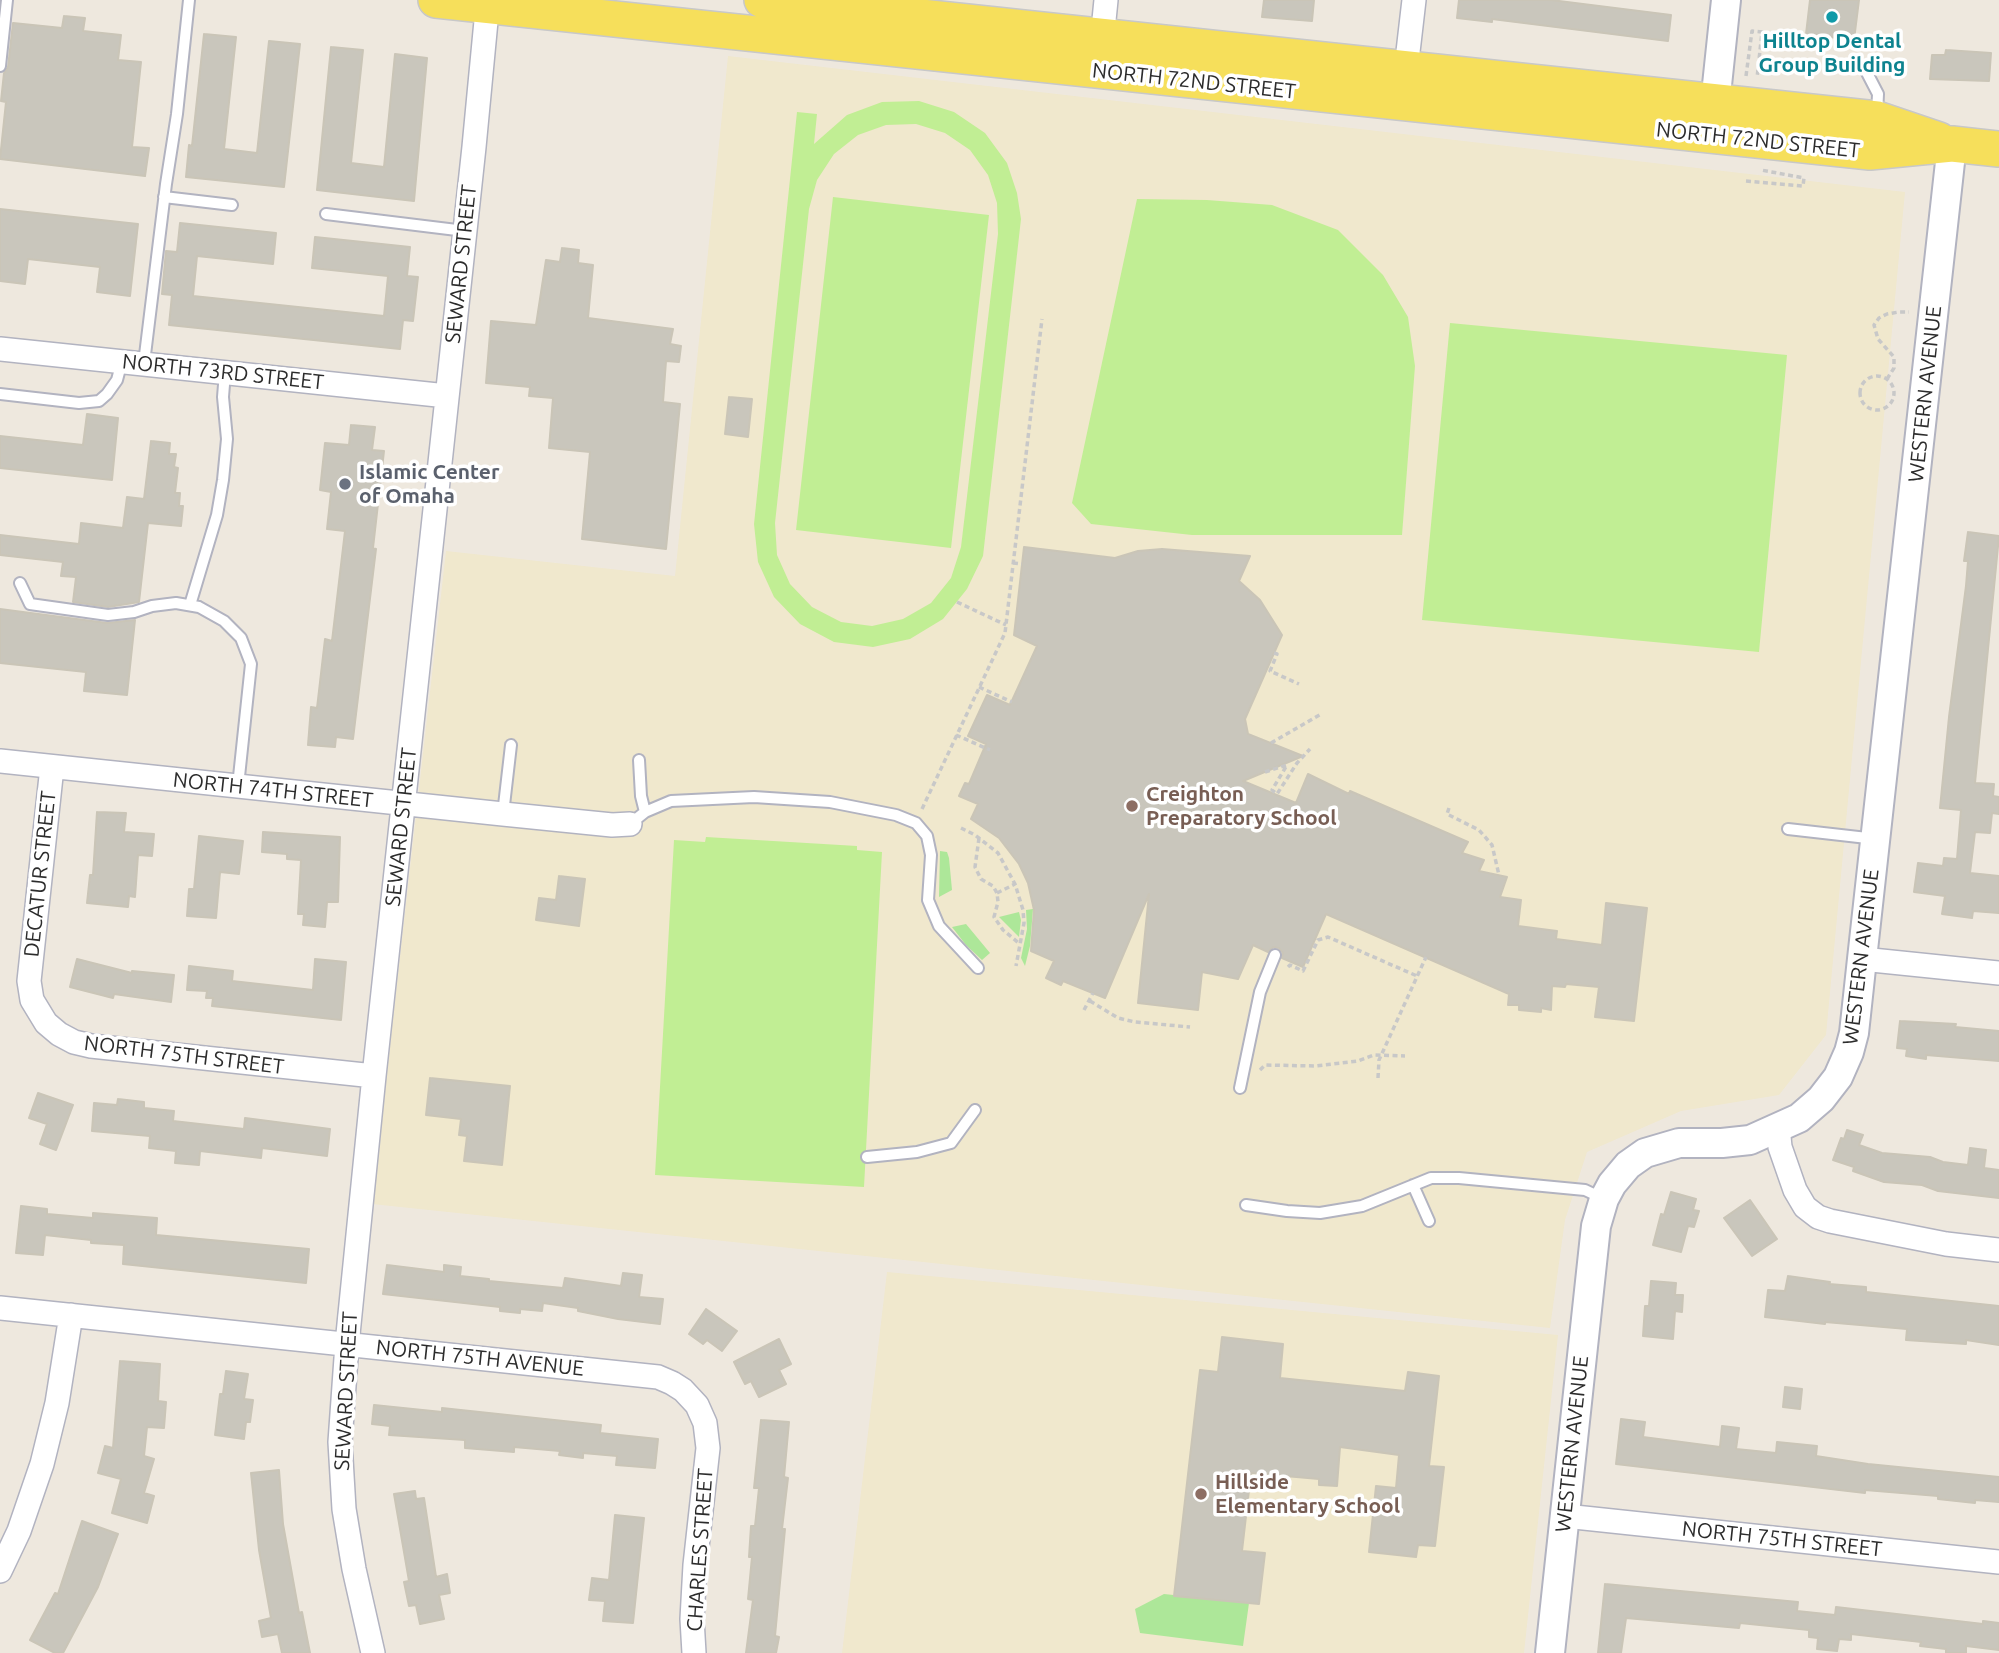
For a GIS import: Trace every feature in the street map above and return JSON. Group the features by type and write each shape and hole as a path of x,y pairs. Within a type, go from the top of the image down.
{"main road":[{"name":"NORTH 72ND STREET","path":"436,0 487,3 1099,71 1714,118 1999,149"},
{"name":"NORTH 72ND STREET","path":"762,0 1406,69 1714,118"}],"street":[{"path":"1099,71 1106,0"},
{"path":"1406,69 1414,0"},
{"path":"1714,118 1726,0"},
{"name":"SEWARD STREET","path":"373,1653 344,1509 340,1442 374,1076 487,3"},
{"name":"WESTERN AVENUE","path":"1550,1653 1596,1226 1604,1199 1612,1184 1628,1166 1645,1153 1679,1143 1750,1140 1799,1118 1821,1099 1838,1077 1849,1052 1854,1033 1952,144"},
{"name":"NORTH 73RD STREET","path":"0,349 447,396"},
{"name":"NORTH 74TH STREET","path":"0,761 612,825 638,818"},
{"name":"DECATUR STREET","path":"29,981 52,767"},
{"path":"1862,959 1999,973"},
{"name":"NORTH 75TH STREET","path":"29,981 32,1000 46,1023 74,1042 374,1076"},
{"path":"1778,1128 1780,1147 1795,1190 1805,1207 1818,1217 1830,1222 1946,1244 1999,1250"},
{"name":"NORTH 75TH AVENUE","path":"0,1308 658,1377 684,1390 697,1405 705,1423 708,1448"},
{"path":"0,1571 19,1531 43,1464 57,1404 71,1315"},
{"name":"CHARLES STREET","path":"694,1653 692,1619 695,1565 708,1448"},
{"name":"NORTH 75TH STREET","path":"1565,1516 1999,1562"}],"lane":[{"path":"0,66 7,0"},
{"path":"0,394 79,403 99,401 133,362 177,114 189,0"},
{"path":"1864,67 1878,94 1874,135"},
{"path":"164,197 232,205"},
{"path":"326,214 465,231"},
{"path":"190,605 216,515 223,480 227,439 223,397 226,372"},
{"path":"20,583 30,604 108,615 176,603 199,607 223,621 241,638 251,664 238,786"},
{"path":"503,814 511,745"},
{"path":"638,818 641,796 639,760"},
{"path":"638,818 671,801 754,797 830,802 896,815 916,823 927,836 932,855 928,900 939,926 978,968"},
{"path":"1788,829 1875,839"},
{"path":"1240,1088 1260,992 1274,960"},
{"path":"867,1157 917,1152 951,1143 975,1110"},
{"path":"1246,1205 1320,1213 1362,1206 1431,1178 1460,1178 1586,1190 1604,1199"},
{"path":"1413,1185 1429,1221"}],"path":[{"path":"1746,76 1752,31 1762,32 1756,88"},
{"path":"1746,181 1803,186 1804,177 1755,169"},
{"path":"1887,379 1894,368 1894,357 1878,339 1874,326 1879,318 1887,314 1913,313"},
{"path":"919,814 1005,633 1042,319"},
{"path":"1876,376 1887,379 1894,394 1890,404 1875,410 1866,406 1860,396 1860,390 1866,381 1876,376"},
{"path":"1013,563 1022,564"},
{"path":"957,602 1006,625"},
{"path":"1274,653 1277,654 1270,671 1299,684"},
{"path":"979,687 1012,702"},
{"path":"1271,743 1321,714"},
{"path":"956,734 990,750"},
{"path":"1265,772 1287,765 1272,790 1277,794 1297,763 1310,749"},
{"path":"1449,808 1447,814 1479,830 1492,845 1499,876"},
{"path":"961,828 998,853 1016,884 1023,910 1023,932 1016,966"},
{"path":"979,838 975,859 977,874 993,886 997,893 997,908 993,917 1003,930 1020,944"},
{"path":"997,893 1016,884"},
{"path":"1274,960 1284,970 1290,965 1304,971 1318,940 1328,937 1417,976"},
{"path":"1378,1078 1379,1060 1426,957"},
{"path":"1084,1010 1093,993"},
{"path":"1090,1001 1118,1018 1190,1027"},
{"path":"1257,1073 1265,1065 1316,1066 1381,1055 1405,1056"}],"shaded area":[{"name":"Creighton Preparatory School","path":"728,56 1905,192 1826,1035 1779,1095 1681,1111 1587,1152 1565,1220 1550,1328 372,1204 446,551 675,576"},
{"name":"Hillside Elementary School","path":"887,1272 1558,1335 1524,1653 842,1653"}],"green space":[{"path":"919,101 954,112 985,133 1007,163 1017,193 1021,219 983,556 967,589 943,619 910,639 873,647 834,642 800,624 774,597 758,562 754,524 797,112 817,114 814,144 847,115 882,102","holes":["916,124 945,133 970,150 988,175 997,203 998,234 961,547 951,578 931,603 903,619 872,626 841,622 812,607 790,584 777,555 775,523 809,209 817,180 834,154 858,135 886,125"]},
{"path":"833,197 989,215 951,548 796,530"},
{"path":"1137,199 1207,200 1272,205 1338,230 1383,275 1408,317 1415,366 1402,535 1192,535 1091,524 1072,503"},
{"path":"1450,323 1787,355 1759,652 1422,620"},
{"path":"706,837 857,846 857,850 882,852 864,1187 655,1175 674,840 705,842"},
{"path":"940,851 947,852 949,858 952,890 939,897"},
{"path":"1033,909 1030,946 1025,966 1021,958 1027,929 1026,910"},
{"path":"1019,912 1021,920 1019,937 999,917"},
{"path":"966,924 990,953 982,960 952,927"},
{"path":"1164,1594 1249,1603 1243,1646 1140,1633 1135,1609"}],"building":[{"path":"1264,0 1314,0 1312,21 1262,17"},
{"path":"1459,0 1551,0 1671,15 1668,41 1492,19 1492,22 1457,18"},
{"name":"Hilltop Dental Group Building","path":"1810,0 1859,0 1854,40 1806,34"},
{"path":"64,16 85,18 83,31 121,35 118,60 141,62 132,147 149,148 145,176 0,159 6,102 1,101 13,23 62,28"},
{"path":"204,34 236,37 224,149 257,153 269,41 300,44 284,187 186,177"},
{"path":"331,47 363,50 351,163 384,167 395,54 427,58 414,201 317,190"},
{"path":"1946,50 1991,53 1989,81 1930,79 1932,55 1945,55"},
{"path":"0,209 138,224 130,296 97,292 100,267 28,259 25,284 0,281"},
{"path":"180,223 276,233 273,264 197,256 193,296 384,316 388,276 312,268 315,237 410,247 407,276 418,277 413,321 403,320 400,349 169,325 172,295 162,294 166,251 177,252"},
{"path":"562,248 579,250 578,263 593,265 588,318 673,329 670,344 681,346 679,362 666,361 663,402 680,404 666,549 582,539 590,452 549,448 553,398 529,396 530,387 486,383 491,321 536,325 546,260 560,262"},
{"path":"729,397 752,399 748,437 725,434"},
{"path":"87,414 118,418 112,480 0,468 0,436 83,445"},
{"path":"351,425 375,427 372,450 384,451 373,548 376,549 353,739 336,737 335,747 308,745 311,707 317,708 325,639 332,641 345,531 327,529 331,492 320,490 325,443 349,445"},
{"path":"151,441 170,443 169,454 176,454 174,467 178,468 175,493 180,493 179,506 183,506 181,526 148,523 139,602 108,607 73,602 76,577 61,576 63,562 0,555 0,535 79,544 81,523 123,528 127,497 144,499"},
{"path":"1968,532 1999,536 1975,783 1994,784 1993,796 1999,797 1999,814 1992,813 1990,833 1975,832 1970,873 1999,876 1999,913 1973,911 1972,918 1942,914 1945,896 1914,892 1918,863 1943,866 1944,858 1957,859 1961,810 1940,808 1966,586 1968,561 1964,561"},
{"name":"Creighton Preparatory School","path":"1024,547 1115,558 1138,551 1162,549 1250,556 1239,581 1260,600 1282,635 1245,719 1248,734 1303,756 1243,781 1296,803 1308,774 1349,794 1350,791 1468,842 1462,853 1484,860 1479,871 1507,877 1500,897 1521,900 1518,926 1557,931 1556,939 1602,945 1606,903 1647,908 1634,1021 1595,1017 1599,987 1566,984 1565,987 1552,986 1551,1010 1519,1010 1519,1005 1508,1005 1509,994 1326,914 1303,967 1282,958 1283,953 1279,948 1273,947 1268,952 1253,945 1238,979 1202,972 1198,1010 1138,1003 1149,894 1105,998 1063,981 1061,985 1046,978 1054,961 1031,951 1034,910 1028,883 1019,864 999,838 971,819 978,804 959,796 965,783 969,784 986,744 968,736 987,695 1010,705 1037,646 1014,635"},
{"path":"0,609 107,623 135,620 127,695 84,691 86,672 0,663"},
{"path":"97,812 126,813 124,832 154,834 152,856 138,855 135,897 129,896 128,907 87,903 90,875 93,875"},
{"path":"263,832 340,837 338,902 327,902 325,927 303,925 304,914 298,914 301,860 287,859 287,854 262,852"},
{"path":"199,836 243,841 239,874 220,872 216,918 187,916 189,889 194,889"},
{"path":"559,876 585,879 579,926 536,920 539,898 556,900"},
{"path":"77,959 132,973 174,975 171,1002 114,994 113,998 70,987"},
{"path":"315,959 346,962 341,1020 212,1006 213,998 206,998 207,991 187,990 189,966 233,971 232,981 313,990"},
{"path":"1900,1021 1956,1024 1955,1027 1999,1031 1999,1061 1906,1056 1907,1049 1897,1048"},
{"path":"430,1078 510,1086 502,1165 464,1161 467,1136 459,1135 461,1119 426,1115"},
{"path":"38,1093 73,1105 56,1150 40,1144 47,1124 29,1118"},
{"path":"118,1099 144,1102 144,1108 174,1111 173,1121 244,1129 245,1118 330,1129 327,1156 262,1148 261,1158 200,1151 199,1165 175,1163 176,1151 149,1148 150,1136 92,1131 94,1103 117,1105"},
{"path":"1847,1130 1863,1135 1859,1145 1882,1153 1930,1157 1943,1162 1968,1165 1970,1148 1986,1150 1984,1168 1999,1170 1999,1198 1938,1191 1922,1185 1884,1182 1853,1171 1854,1167 1833,1160"},
{"path":"1671,1192 1696,1199 1693,1210 1699,1211 1694,1227 1688,1226 1681,1252 1653,1245 1661,1214 1664,1215"},
{"path":"1750,1200 1777,1239 1752,1256 1724,1218"},
{"path":"21,1206 47,1209 47,1214 93,1218 93,1213 157,1218 156,1235 309,1249 306,1283 123,1264 124,1245 91,1243 91,1240 45,1235 43,1255 16,1253"},
{"path":"387,1265 444,1272 444,1265 461,1267 460,1276 563,1288 565,1278 621,1286 623,1273 642,1275 639,1297 663,1299 660,1324 618,1319 578,1311 578,1308 543,1303 542,1311 520,1309 520,1313 500,1311 500,1307 383,1294"},
{"path":"1788,1276 1830,1282 1829,1284 1866,1287 1866,1292 1999,1306 1999,1345 1966,1340 1966,1344 1906,1340 1907,1329 1765,1317 1768,1290 1785,1291"},
{"path":"1651,1281 1676,1283 1675,1295 1683,1295 1682,1312 1675,1311 1673,1339 1643,1336 1645,1306 1649,1306"},
{"path":"706,1309 737,1331 722,1351 707,1340 703,1344 689,1334"},
{"path":"1222,1337 1283,1344 1280,1378 1405,1391 1408,1372 1439,1376 1429,1466 1444,1467 1435,1546 1418,1545 1416,1557 1369,1552 1376,1486 1396,1488 1399,1455 1340,1447 1337,1486 1319,1485 1319,1479 1251,1473 1242,1551 1265,1553 1259,1604 1174,1596 1200,1370 1218,1372"},
{"path":"779,1339 791,1364 779,1370 786,1384 759,1397 751,1381 745,1384 734,1362"},
{"path":"120,1361 160,1364 158,1401 166,1402 164,1428 147,1427 144,1456 154,1459 144,1493 154,1496 147,1523 112,1513 121,1479 98,1473 105,1446 113,1448"},
{"path":"226,1371 248,1374 244,1399 253,1400 244,1439 215,1435"},
{"path":"1785,1387 1802,1389 1800,1409 1783,1407"},
{"path":"374,1405 442,1412 442,1408 601,1425 600,1433 658,1439 655,1468 616,1465 617,1456 583,1453 583,1458 559,1455 560,1451 514,1447 514,1452 465,1448 465,1440 389,1435 390,1426 372,1424"},
{"path":"1621,1419 1645,1422 1643,1437 1720,1447 1722,1426 1739,1428 1736,1449 1776,1453 1777,1442 1817,1446 1816,1456 1999,1477 1999,1502 1975,1500 1975,1503 1938,1499 1938,1496 1865,1490 1865,1493 1616,1464"},
{"path":"761,1420 789,1422 784,1477 788,1478 782,1529 785,1529 775,1636 779,1637 776,1653 746,1653 753,1600 748,1599 752,1557 749,1557 751,1526 755,1526 759,1488 754,1488"},
{"path":"279,1470 283,1524 299,1613 302,1612 310,1653 282,1653 278,1634 262,1637 259,1621 271,1618 259,1550 251,1473"},
{"path":"415,1491 416,1499 424,1498 436,1577 447,1574 450,1593 439,1595 444,1619 420,1624 416,1605 409,1606 404,1582 409,1581 394,1494"},
{"path":"615,1515 644,1518 633,1623 603,1621 605,1601 589,1600 592,1578 609,1580"},
{"path":"82,1521 118,1534 98,1587 63,1653 55,1653 30,1640 55,1593 58,1594"},
{"path":"1605,1584 1798,1602 1797,1611 1835,1615 1836,1607 1983,1624 1983,1621 1999,1623 1999,1650 1966,1646 1966,1653 1946,1653 1946,1649 1920,1646 1921,1642 1851,1634 1851,1640 1839,1639 1837,1651 1817,1649 1818,1638 1809,1637 1809,1630 1740,1623 1739,1628 1626,1618 1621,1653 1598,1653"}],"place":[{"name":"Hilltop Dental Group Building","path":"1832,17"},
{"name":"Islamic Center of Omaha","path":"345,484"},
{"name":"Creighton Preparatory School","path":"1132,806"},
{"name":"Hillside Elementary School","path":"1201,1494"}]}
